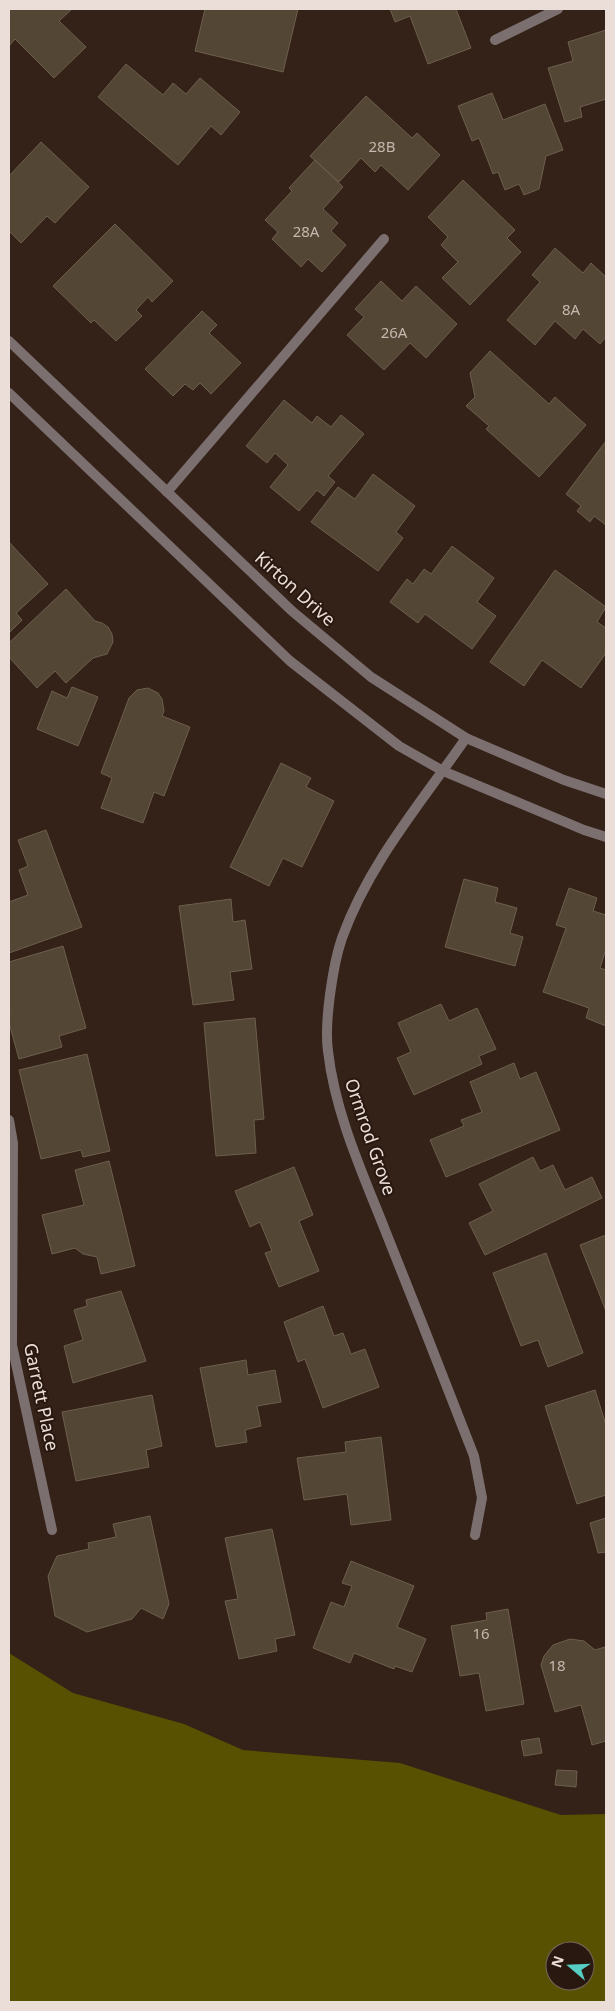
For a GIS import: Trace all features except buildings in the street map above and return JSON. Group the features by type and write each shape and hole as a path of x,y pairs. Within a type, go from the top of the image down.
{"street":[{"path":"495,40 558,9"},
{"path":"167,492 384,239"},
{"name":"Kirton Drive","path":"9,341 292,610 371,677 466,738 564,780 606,794"},
{"path":"9,393 290,661 399,746 443,771 584,830 606,837"},
{"name":"Ormrod Grove","path":"466,738 386,850 365,885 342,939 330,996 328,1049 336,1096 354,1152 474,1456 482,1498 475,1534"},
{"name":"Garrett Place","path":"9,1120 13,1144 12,1345 52,1530"}],"shaded area":[{"path":"9,1653 73,1693 184,1724 243,1750 400,1763 561,1815 606,1814 606,2002 9,2002"}]}
